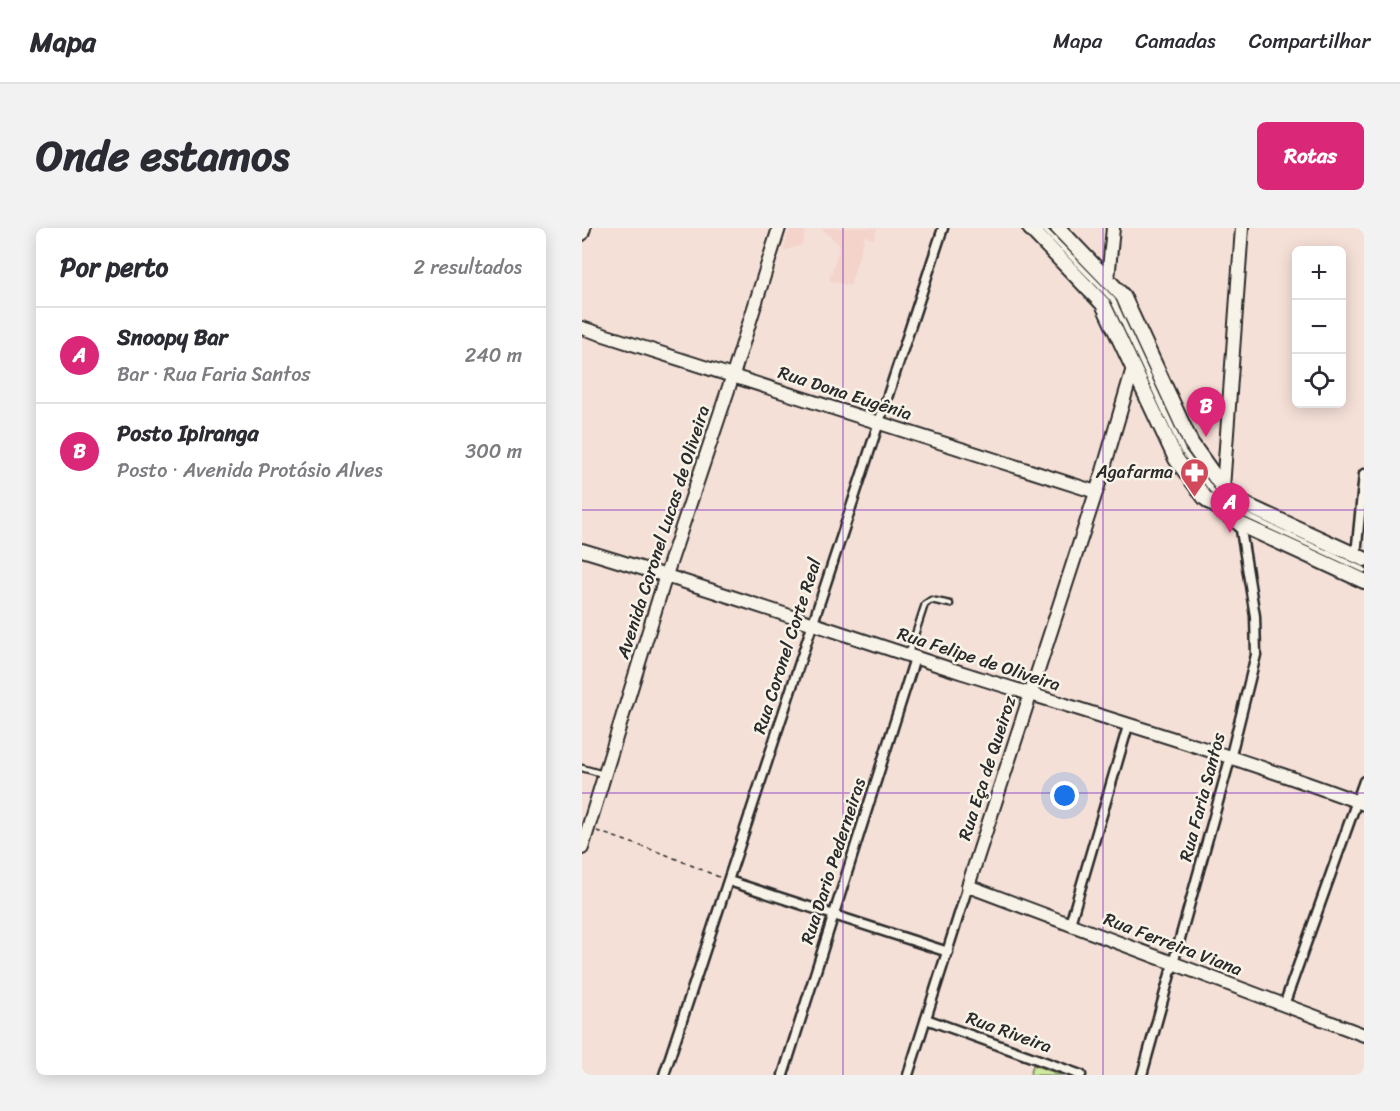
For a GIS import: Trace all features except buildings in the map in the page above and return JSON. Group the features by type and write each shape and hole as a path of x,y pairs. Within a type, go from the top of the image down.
{"main road":[{"path":"1030,228 1103,304 1176,459 1205,498 1240,524 1364,580"},
{"path":"1058,228 1123,296 1191,443 1223,488 1246,505 1360,557"}],"street":[{"path":"582,234 584,228"},
{"name":"Avenida Coronel Lucas de Oliveira","path":"582,848 666,575 779,228"},
{"name":"Rua Coronel Corte Real","path":"664,1075 943,228"},
{"path":"1108,279 1113,228"},
{"path":"1223,488 1242,228"},
{"name":"Rua Dona Eugênia","path":"582,328 1096,492"},
{"name":"Rua Eça de Queiroz","path":"908,1075 1096,492 1133,368"},
{"path":"1360,557 1364,474"},
{"name":"Rua Faria Santos","path":"1142,1075 1230,759 1256,655 1255,616 1240,524"},
{"name":"Rua Felipe de Oliveira","path":"582,550 666,575 1360,803"},
{"name":"Rua Dario Pederneiras","path":"783,1075 912,656"},
{"path":"1070,924 1128,726"},
{"path":"1284,1005 1360,803 1364,781"},
{"path":"729,881 948,952"},
{"name":"Rua Ferreira Viana","path":"968,886 1364,1035"},
{"name":"Rua Riveira","path":"926,1019 1081,1075"}],"lane":[{"path":"1043,228 1113,300 1183,451 1214,493 1243,514 1364,570"},
{"path":"1298,528 1328,554"},
{"path":"1289,547 1328,554"},
{"path":"912,656 925,603 931,600 950,604"},
{"path":"582,768 605,774"}],"path":[{"path":"588,828 668,855 729,881"}],"shaded area":[{"path":"790,228 806,228 802,245 783,251"},
{"path":"821,228 877,228 874,239 865,236 850,286 829,280 840,245"}],"green space":[{"path":"1033,1065 1062,1075 1030,1075"}],"place":[{"name":"Posto Ipiranga","path":"1206,437"},
{"name":"Agafarma","path":"1194,498"},
{"name":"Snoopy Bar","path":"1230,533"}]}
